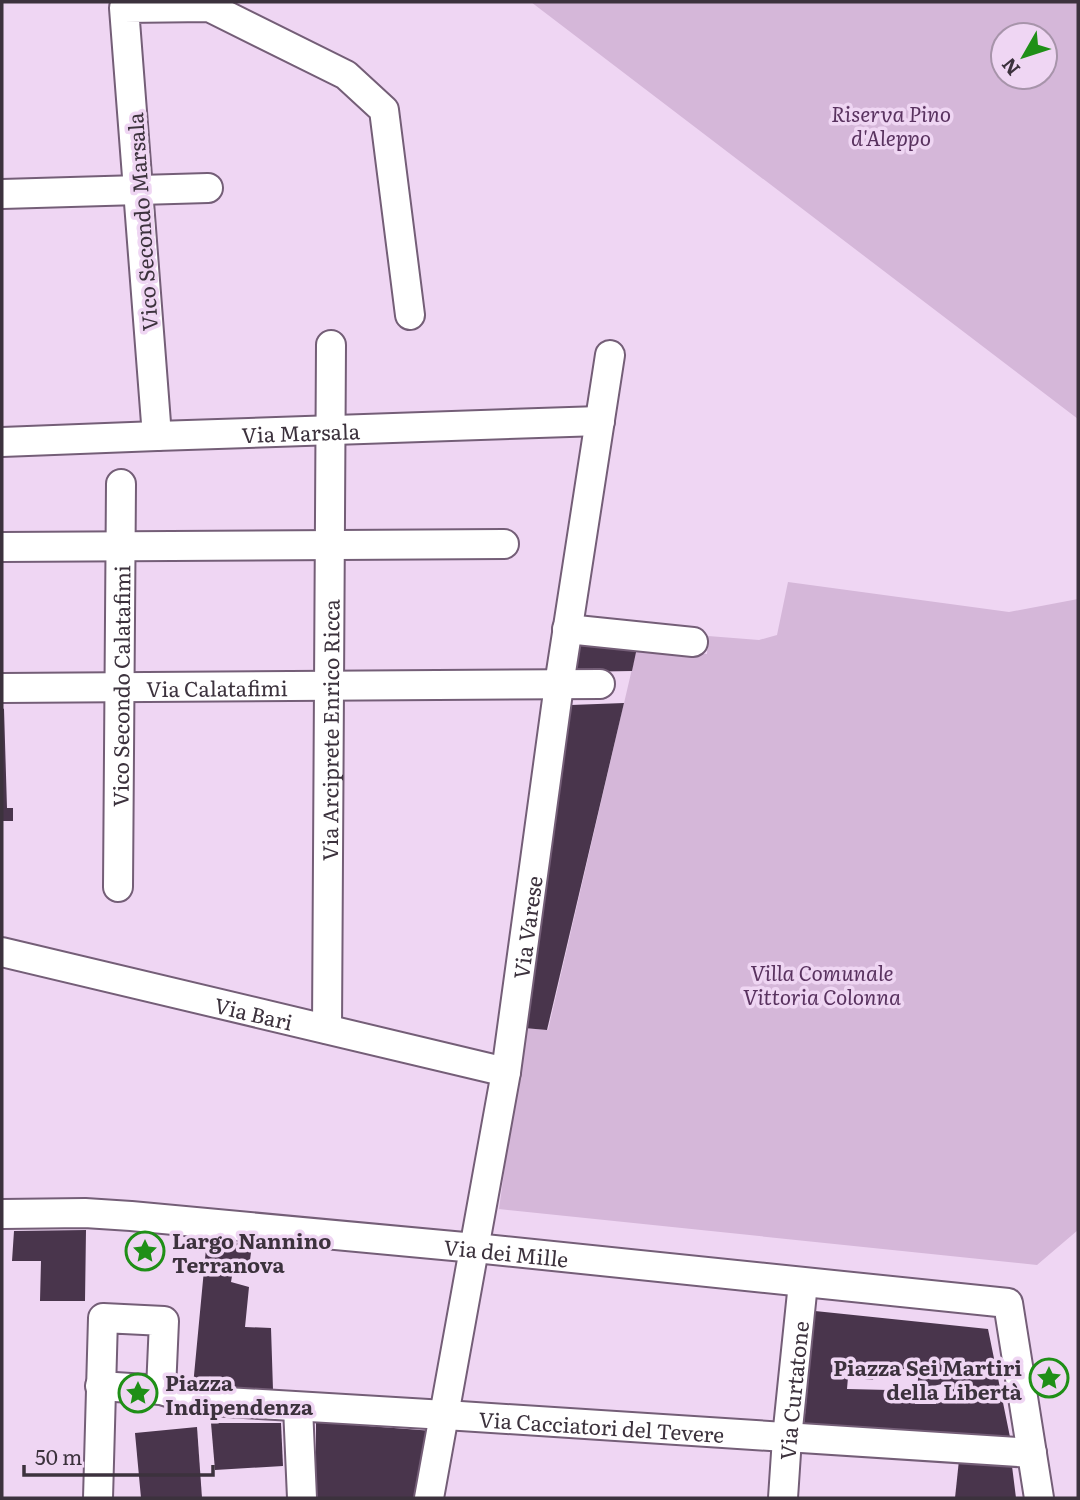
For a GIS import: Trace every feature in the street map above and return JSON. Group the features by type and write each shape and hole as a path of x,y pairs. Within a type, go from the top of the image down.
{"street":[{"name":"Vico Secondo Marsala","path":"157,436 124,8 209,7 346,75 384,110 410,315"},
{"path":"2,194 208,188"},
{"name":"Via Arciprete Enrico Ricca","path":"327,1029 331,345"},
{"name":"Via Varese","path":"429,1498 506,1072 559,685 610,355"},
{"name":"Via Marsala","path":"2,442 600,421"},
{"name":"Vico Secondo Calatafimi","path":"118,887 121,484"},
{"path":"2,547 504,544"},
{"path":"568,629 693,642"},
{"name":"Via Calatafimi","path":"2,688 600,684"},
{"name":"Via Bari","path":"2,952 506,1072"},
{"name":"Via dei Mille","path":"2,1214 105,1214 475,1248 1009,1303 1022,1452"},
{"name":"Via Curtatone","path":"783,1498 803,1283"},
{"path":"98,1498 103,1318 164,1321 161,1390"},
{"name":"Via Cacciatori del Tevere","path":"100,1386 161,1390 193,1401 1022,1452"},
{"path":"298,1407 302,1498"},
{"path":"1022,1452 1039,1498"}],"green space":[{"name":"Riserva Pino d'Aleppo","path":"531,2 1078,2 1078,419"},
{"name":"Villa Comunale Vittoria Colonna","path":"788,582 1009,612 1078,599 1078,1230 1037,1265 499,1209 524,1028 548,1030 638,643 707,654 708,636 759,640 777,635"}],"building":[{"path":"579,635 638,643 632,671 573,672"},
{"path":"624,703 547,1030 524,1028 571,705"},
{"path":"2,708 7,808 13,808 13,821 2,821"},
{"path":"86,1230 85,1301 40,1301 41,1261 12,1261 14,1231"},
{"path":"207,1238 252,1245 248,1275 233,1270 231,1282 249,1287 245,1327 271,1328 273,1390 193,1386"},
{"path":"815,1311 988,1329 1010,1437 804,1425","holes":["913,1364 919,1365 917,1393 932,1396 933,1386 951,1382 950,1396 936,1396 936,1404 915,1404 915,1398 890,1397 889,1390 847,1389 848,1377 873,1380 874,1373 891,1374 892,1368 912,1370"]},
{"path":"316,1422 433,1431 421,1498 316,1498"},
{"path":"211,1423 281,1423 283,1466 215,1470"},
{"path":"197,1427 202,1498 141,1498 135,1433"},
{"path":"959,1460 1012,1466 1016,1498 955,1498"}],"place":[{"name":"Largo Nannino Terranova","path":"145,1251"},
{"name":"Piazza Sei Martiri della Libertà","path":"1049,1378"},
{"name":"Piazza Indipendenza","path":"138,1393"}]}
